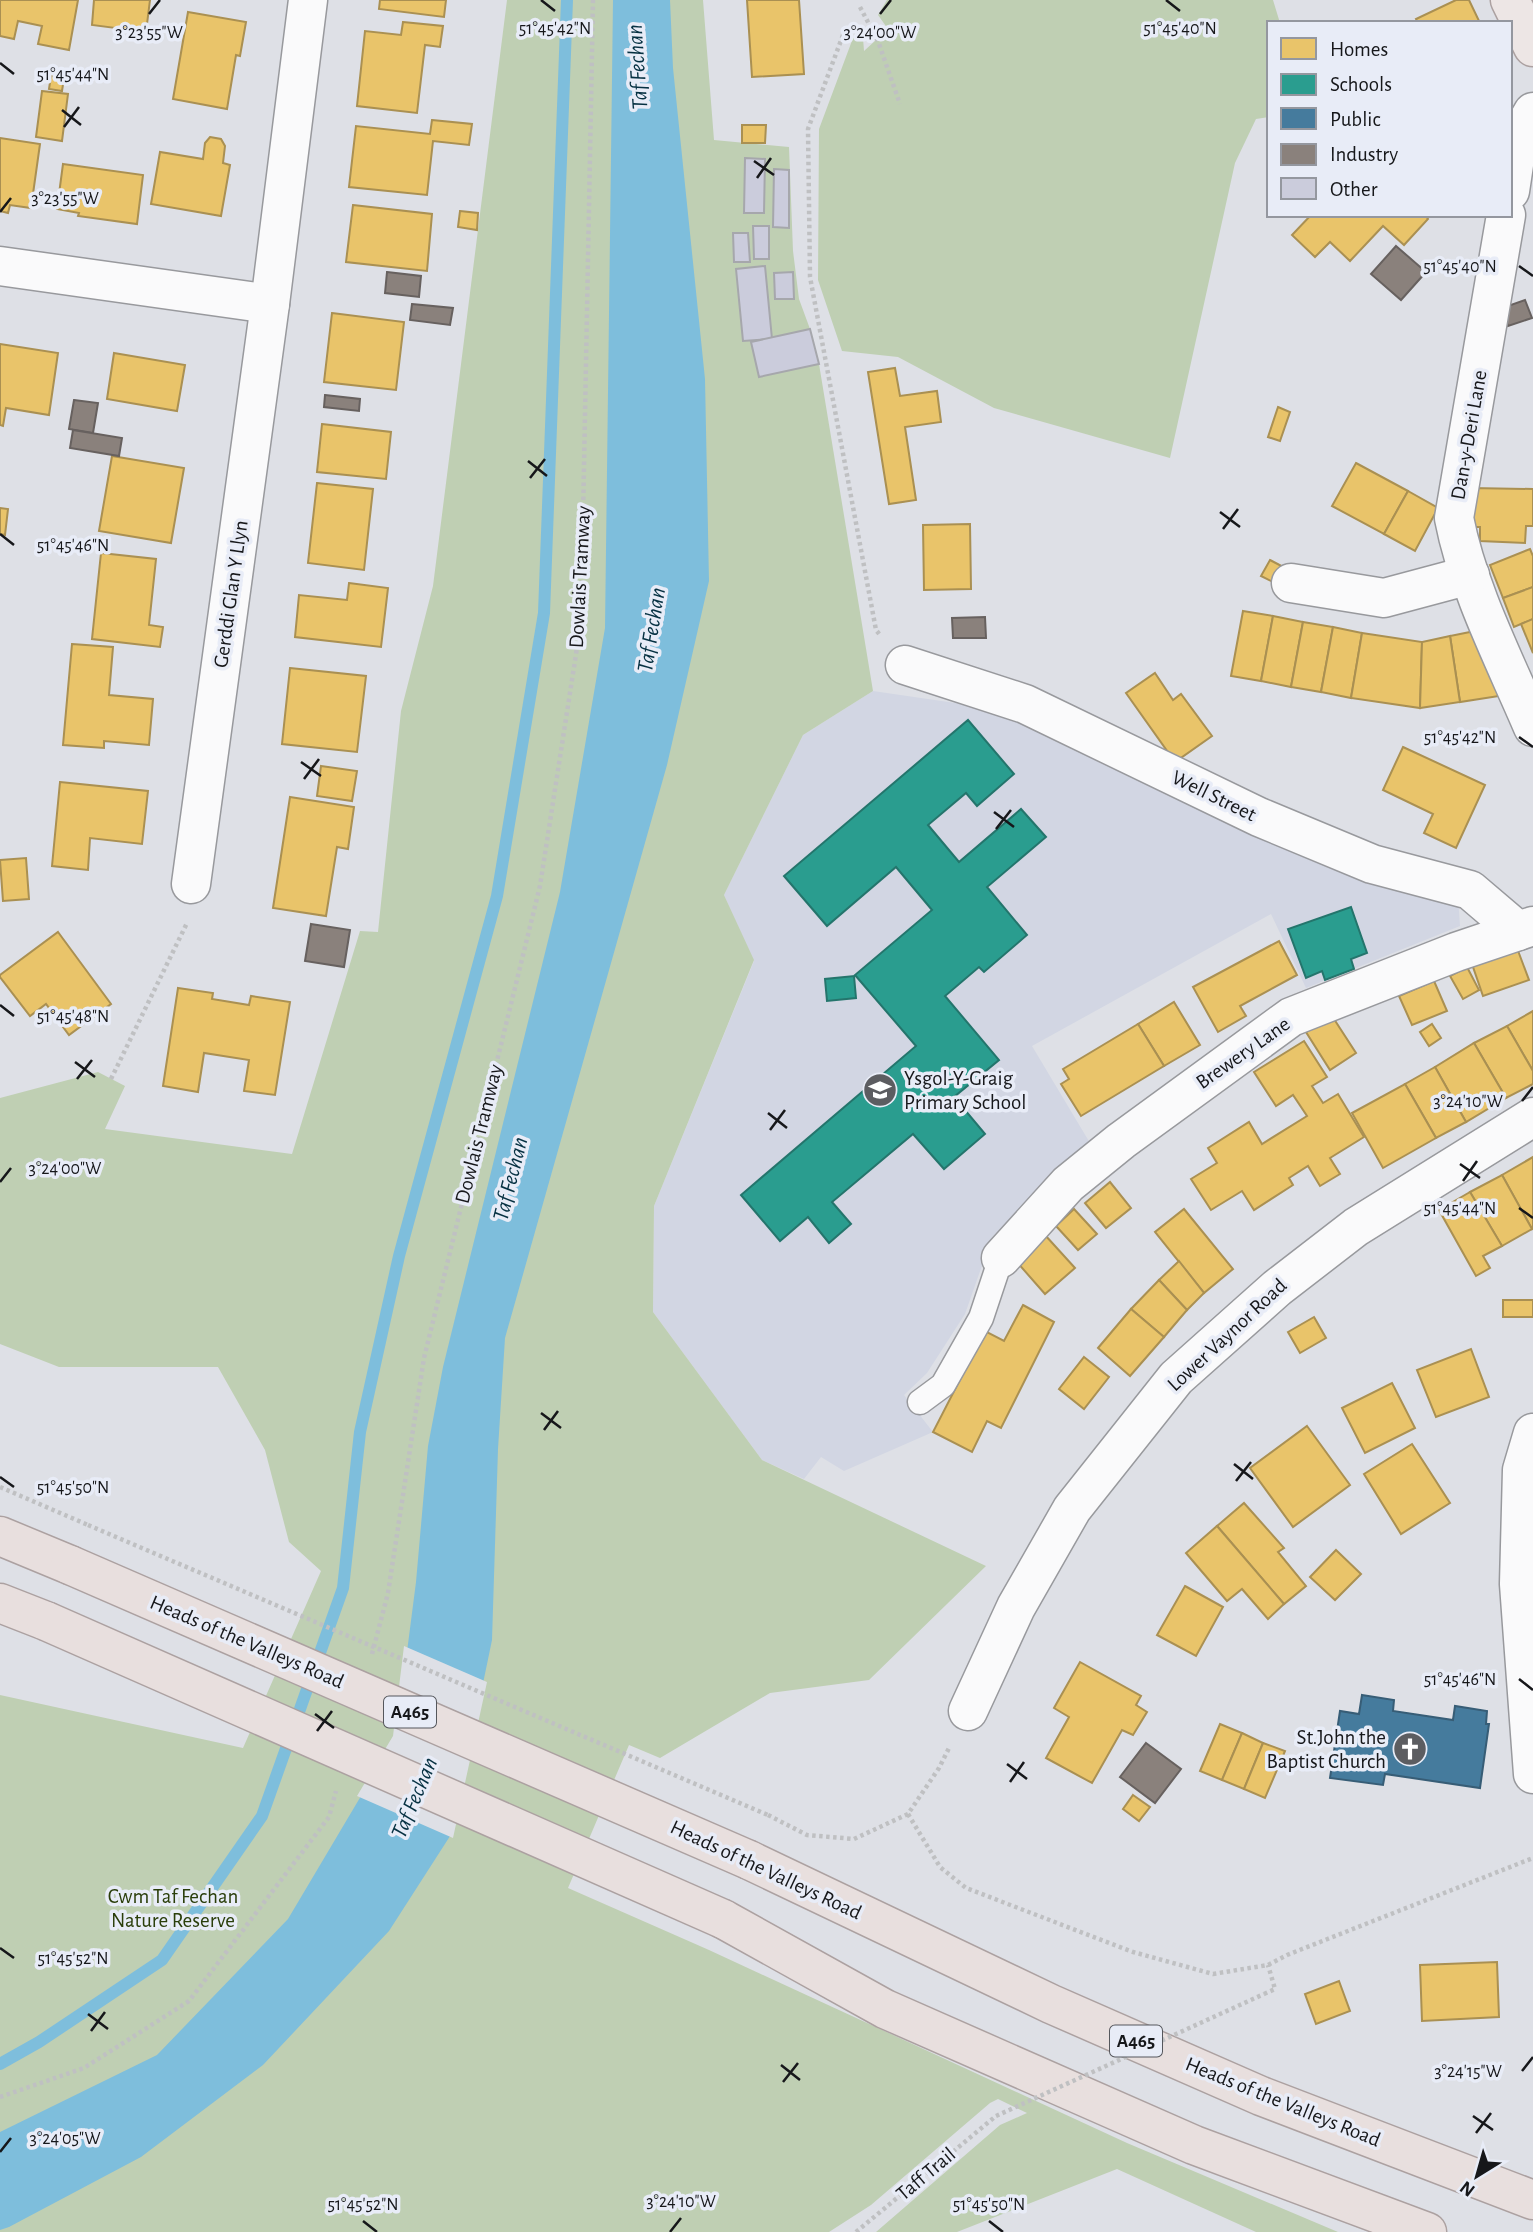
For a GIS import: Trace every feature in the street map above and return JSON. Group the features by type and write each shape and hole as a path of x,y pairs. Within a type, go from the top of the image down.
{"highway":[{"name":"Heads of the Valleys Road","path":"0,1535 749,1860 1051,2004 1224,2080 1533,2200"},
{"path":"0,1603 723,1919 885,2009 1194,2144 1427,2232"}],"main road":[{"path":"1510,0 1533,47"}],"street":[{"name":"Gerddi Glan Y Llyn","path":"191,884 271,304 308,0"},
{"path":"1512,178 1518,138 1533,112"},
{"name":"Dan-y-Deri Lane","path":"1504,232 1454,518 1470,575 1533,727"},
{"path":"0,266 271,304"},
{"path":"1291,583 1384,598 1470,575"},
{"name":"Well Street","path":"905,665 1026,704 1259,817 1372,864 1470,890 1525,928"},
{"name":"Brewery Lane","path":"1001,1258 1079,1175 1121,1141 1291,1017 1525,928"},
{"name":"Lower Vaynor Road","path":"968,1711 1016,1607 1072,1509 1176,1378 1277,1288 1356,1227 1533,1117"},
{"path":"1533,1433 1522,1470 1519,1584 1533,1774"}],"lane":[{"path":"920,1402 943,1385 981,1318 1001,1258"}],"path":[{"name":"Dowlais Tramway","path":"370,1659 388,1593 424,1358 540,886 581,621 593,0"},
{"path":"860,7 878,41 900,104"},
{"path":"844,35 808,129 810,277 876,630 905,665"},
{"path":"111,1079 187,924 191,884"},
{"path":"0,1487 768,1815 807,1835 854,1839 908,1814 939,1768 968,1711"},
{"path":"0,2097 85,2068 189,2001 329,1817 336,1790"},
{"path":"908,1814 940,1867 966,1888 1133,1952 1213,1974 1268,1965 1533,1858"},
{"name":"Taff Trail","path":"856,2232 996,2116 1275,1989 1268,1965"}],"shaded area":[{"name":"Ysgol-Y-Graig Primary School","path":"873,691 1017,712 1458,898 1460,926 1306,988 1271,914 1032,1046 1090,1143 992,1237 965,1314 927,1373 904,1395 933,1432 844,1471 821,1457 804,1479 762,1460 653,1312 654,1206 754,961 724,895 803,735"}],"green space":[{"name":"Cwm Taf Fechan Nature Reserve","path":"507,0 703,0 714,140 789,147 793,251 799,299 819,364 873,691 803,735 724,895 754,960 654,1206 653,1312 762,1460 986,1566 869,1680 770,1693 660,1758 629,1745 568,1888 709,1950 1127,2143 1338,2232 1256,2232 1117,2169 957,2232 876,2232 1000,2125 1027,2113 998,2099 871,2205 829,2232 0,2232 0,1695 243,1748 321,1571 289,1542 265,1450 218,1367 59,1367 0,1344 0,1098 98,1072 125,1086 105,1129 292,1154 360,931 378,932 401,711 433,586"},
{"path":"887,0 1273,0 1279,21 1267,21 1267,117 1256,119 1235,163 1170,458 994,408 898,357 842,351 818,280 819,129 853,38 863,38 864,51 888,29 878,15"}],"water":[{"name":"Taf Fechan","path":"613,0 670,0 673,68 705,379 709,581 667,765 505,1338 498,1449 492,1640 452,1833 389,1931 263,2065 141,2157 0,2230 0,2132 157,2055 288,1919 396,1737 416,1582 428,1446 443,1367 560,892 605,628"}],"pier":[{"path":"404,1646 487,1682 453,1838 357,1796 393,1736"}],"building: Homes":[{"path":"0,0 78,0 69,50 38,44 42,26 18,21 14,39 0,36"},
{"path":"94,0 150,0 146,32 92,25"},
{"path":"380,0 446,0 444,17 379,9"},
{"path":"747,0 799,0 804,74 752,77"},
{"path":"1456,0 1469,0 1479,21 1417,21 1416,19"},
{"path":"188,12 246,22 240,56 236,55 227,109 173,99"},
{"path":"403,22 443,26 440,47 425,45 417,113 357,106 365,31 401,35"},
{"path":"51,76 64,78 62,91 49,89"},
{"path":"42,91 68,94 62,141 36,137"},
{"path":"432,120 472,124 469,145 433,141 427,195 349,187 356,126 430,134"},
{"path":"742,125 766,125 765,143 742,143"},
{"path":"210,137 221,139 225,146 223,163 230,165 221,216 151,204 160,152 203,159 205,143"},
{"path":"0,138 40,144 31,208 10,205 8,213 0,211"},
{"path":"63,164 143,175 137,224 78,216 79,213 57,209"},
{"path":"353,205 432,214 427,271 346,262"},
{"path":"460,211 478,213 477,230 458,227"},
{"path":"1309,217 1428,219 1404,245 1383,226 1350,261 1330,242 1315,257 1292,235"},
{"path":"332,313 404,322 396,390 324,382"},
{"path":"0,344 58,353 49,415 6,408 3,426 0,425"},
{"path":"114,353 185,365 177,411 107,399"},
{"path":"895,368 900,396 937,391 941,422 905,427 916,500 889,504 868,372"},
{"path":"1278,407 1290,412 1280,441 1268,437"},
{"path":"322,424 391,432 386,479 317,472"},
{"path":"112,456 184,468 171,543 99,531"},
{"path":"1356,463 1408,491 1384,534 1332,506"},
{"path":"317,483 373,489 364,570 308,563"},
{"path":"1471,488 1533,489 1533,526 1526,526 1525,543 1480,541 1480,527 1470,527"},
{"path":"1408,491 1438,508 1415,551 1384,534"},
{"path":"0,508 8,509 5,535 0,534"},
{"path":"970,524 971,589 924,590 923,525"},
{"path":"1530,549 1533,556 1533,587 1503,598 1490,565"},
{"path":"101,553 156,559 149,625 163,627 160,647 92,639"},
{"path":"1270,560 1291,571 1283,587 1261,576"},
{"path":"349,583 388,588 381,647 295,637 299,595 347,600"},
{"path":"1533,587 1533,619 1514,627 1503,598"},
{"path":"1243,611 1273,616 1261,681 1231,676"},
{"path":"1273,616 1303,622 1291,687 1261,681"},
{"path":"1533,619 1533,653 1521,624"},
{"path":"1303,622 1333,627 1321,692 1291,687"},
{"path":"1333,627 1362,633 1351,698 1321,692"},
{"path":"1480,630 1499,696 1460,702 1450,636"},
{"path":"1362,633 1422,642 1420,708 1351,698"},
{"path":"1450,636 1460,702 1420,708 1422,642"},
{"path":"72,644 113,647 109,695 153,699 149,745 104,741 104,748 63,745"},
{"path":"290,668 366,676 357,752 282,744"},
{"path":"1155,673 1173,700 1181,694 1212,736 1175,762 1126,693"},
{"path":"1403,747 1485,785 1456,848 1424,833 1433,814 1383,790"},
{"path":"321,766 357,771 352,801 317,796"},
{"path":"60,782 148,791 142,844 90,838 88,870 52,866"},
{"path":"290,797 354,807 348,849 337,847 326,916 273,908"},
{"path":"26,858 29,899 3,901 0,860"},
{"path":"58,932 111,1004 69,1035 46,1004 30,1016 0,977"},
{"path":"1279,941 1297,975 1240,1006 1246,1016 1218,1032 1193,987"},
{"path":"1517,948 1529,980 1483,996 1472,964"},
{"path":"1467,967 1479,990 1463,999 1450,976"},
{"path":"1434,981 1447,1011 1412,1025 1399,996"},
{"path":"178,988 213,993 212,999 249,1005 251,996 290,1002 275,1095 244,1091 249,1060 204,1053 198,1092 163,1086"},
{"path":"1174,1002 1200,1045 1164,1066 1138,1024"},
{"path":"1533,1011 1533,1071 1507,1026"},
{"path":"1332,1016 1356,1053 1330,1070 1306,1032"},
{"path":"1138,1024 1164,1066 1081,1116 1061,1084 1069,1079 1063,1069"},
{"path":"1432,1024 1441,1038 1429,1046 1420,1032"},
{"path":"1507,1026 1533,1071 1533,1084 1506,1098 1474,1043"},
{"path":"1304,1041 1327,1077 1312,1086 1323,1103 1338,1094 1364,1137 1330,1158 1340,1174 1320,1186 1308,1166 1289,1178 1293,1185 1254,1210 1242,1191 1211,1210 1191,1179 1217,1163 1208,1148 1249,1122 1262,1144 1307,1116 1293,1095 1276,1106 1254,1072"},
{"path":"1474,1043 1506,1098 1466,1122 1435,1067"},
{"path":"1435,1067 1466,1122 1436,1138 1405,1084"},
{"path":"1405,1084 1436,1138 1383,1168 1352,1113"},
{"path":"1533,1157 1533,1228 1532,1229 1502,1175"},
{"path":"1502,1175 1532,1229 1502,1246 1470,1192"},
{"path":"1110,1182 1131,1208 1106,1228 1085,1203"},
{"path":"1470,1192 1502,1246 1483,1256 1490,1268 1476,1276 1439,1210"},
{"path":"1074,1209 1097,1234 1078,1250 1056,1226"},
{"path":"1184,1209 1233,1269 1204,1293 1155,1232"},
{"path":"1045,1235 1075,1268 1045,1294 1016,1261"},
{"path":"1179,1261 1204,1293 1187,1310 1159,1280"},
{"path":"1159,1280 1187,1310 1164,1337 1131,1309"},
{"path":"1503,1300 1533,1300 1533,1317 1503,1317"},
{"path":"1023,1305 1054,1322 1001,1428 987,1421 972,1452 933,1432 985,1331 1004,1341"},
{"path":"1131,1309 1164,1337 1130,1376 1098,1348"},
{"path":"1314,1317 1326,1338 1300,1353 1288,1332"},
{"path":"1471,1349 1489,1397 1436,1417 1417,1370"},
{"path":"1084,1357 1109,1377 1084,1409 1059,1389"},
{"path":"1392,1383 1415,1428 1365,1453 1342,1408"},
{"path":"1307,1426 1350,1485 1293,1527 1250,1468"},
{"path":"1412,1444 1450,1503 1401,1534 1364,1474"},
{"path":"1244,1503 1284,1548 1278,1552 1306,1586 1284,1604 1217,1526"},
{"path":"1217,1526 1284,1604 1268,1619 1242,1589 1227,1601 1186,1553"},
{"path":"1336,1550 1361,1574 1335,1600 1310,1577"},
{"path":"1185,1586 1223,1607 1196,1656 1157,1635"},
{"path":"1080,1662 1141,1696 1136,1705 1147,1712 1133,1735 1122,1730 1092,1783 1046,1758 1069,1717 1054,1708"},
{"path":"1220,1724 1242,1733 1222,1780 1200,1771"},
{"path":"1242,1733 1263,1743 1244,1789 1222,1780"},
{"path":"1263,1743 1285,1751 1265,1798 1244,1789"},
{"path":"1133,1795 1150,1807 1139,1821 1123,1809"},
{"path":"1497,1962 1499,2017 1422,2021 1420,1965"},
{"path":"1339,1981 1350,2011 1316,2024 1305,1994"}],"building: Schools":[{"path":"968,720 1014,774 977,806 966,793 928,825 959,862 1021,809 1046,837 987,887 1027,935 984,972 979,967 945,996 999,1060 954,1097 985,1134 944,1169 913,1134 832,1202 851,1224 829,1243 808,1217 780,1241 741,1195 916,1046 855,975 932,910 896,867 827,926 784,876"},
{"path":"1351,907 1367,953 1351,959 1354,969 1325,980 1322,971 1306,978 1288,929"},
{"path":"854,976 856,998 827,1001 825,979"}],"building: Public":[{"name":"St.John the Baptist Church","path":"1362,1695 1394,1700 1393,1711 1453,1720 1455,1706 1487,1711 1486,1724 1489,1724 1480,1788 1385,1774 1383,1785 1330,1778 1340,1711 1359,1714"}],"building: Industry":[{"path":"1396,246 1426,272 1401,300 1371,274"},
{"path":"387,272 421,276 419,297 385,293"},
{"path":"1525,300 1532,318 1508,326 1502,308"},
{"path":"412,304 453,308 450,325 410,320"},
{"path":"325,395 360,399 359,411 324,407"},
{"path":"74,400 98,403 93,433 69,429"},
{"path":"73,430 122,438 119,456 70,448"},
{"path":"985,617 986,638 953,638 952,618"},
{"path":"311,924 350,930 344,967 305,961"},
{"path":"1146,1743 1181,1769 1155,1803 1120,1777"}],"building: Other":[{"path":"745,158 765,159 764,213 744,213"},
{"path":"774,169 789,170 789,228 773,227"},
{"path":"753,226 769,226 769,259 754,259"},
{"path":"733,233 748,233 750,262 734,262"},
{"path":"765,266 772,339 743,341 736,269"},
{"path":"793,272 794,299 775,299 774,273"},
{"path":"810,329 819,364 759,377 751,342"}],"waterway":[{"path":"0,2064 39,2042 162,1960 262,1816 343,1588 360,1432 399,1256 497,896 544,613 567,0"}],"place":[{"name":"Ysgol-Y-Graig Primary School","path":"880,1090"},
{"name":"St.John the Baptist Church","path":"1410,1749"}]}
